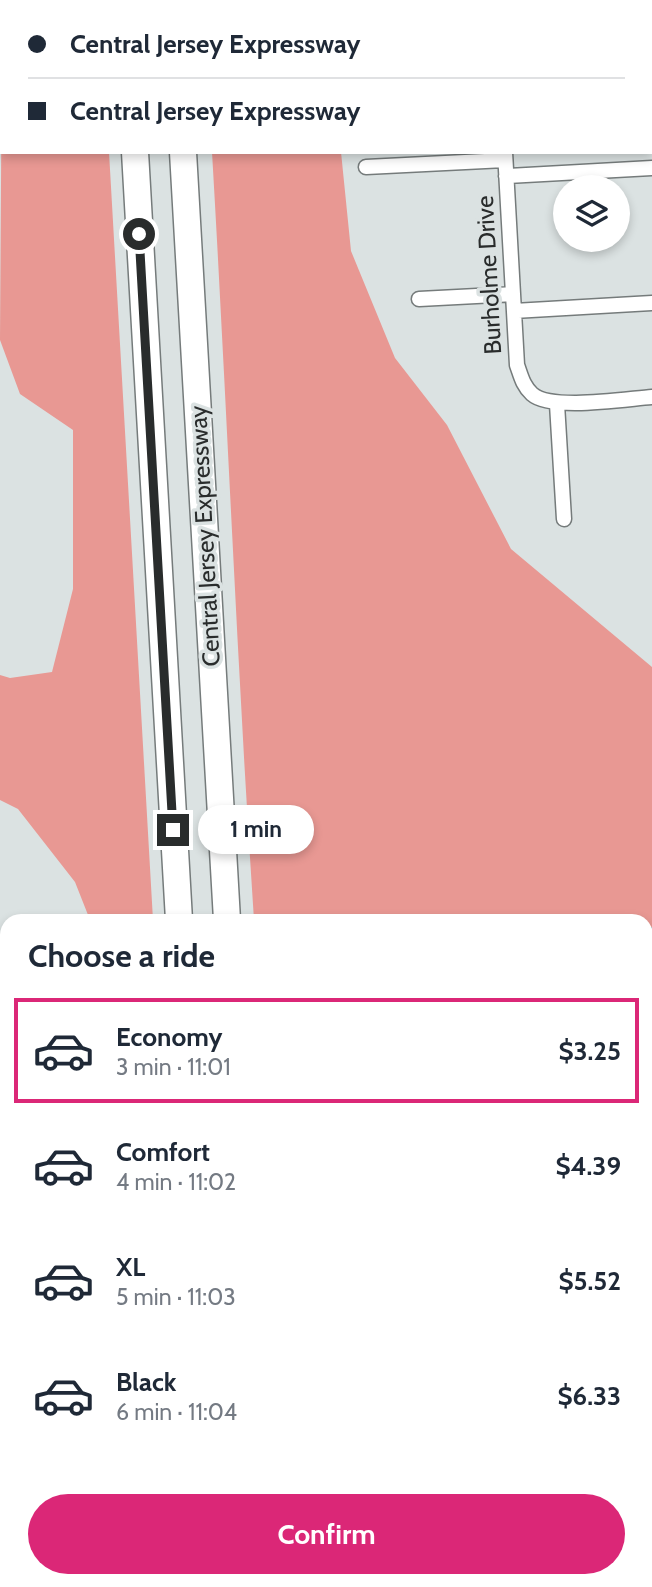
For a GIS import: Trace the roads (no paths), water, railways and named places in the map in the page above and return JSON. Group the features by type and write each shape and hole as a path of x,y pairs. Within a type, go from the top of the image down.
{"highway":[{"name":"Central Jersey Expressway","path":"135,154 178,914"},
{"name":"Central Jersey Expressway","path":"183,154 227,914"}],"street":[{"path":"366,167 505,156"},
{"name":"Burholme Drive","path":"505,156 517,365 525,386 534,396 557,404"},
{"path":"506,176 652,168"},
{"path":"419,299 513,294"},
{"path":"514,311 652,303"},
{"path":"564,519 557,404 652,397"}]}
